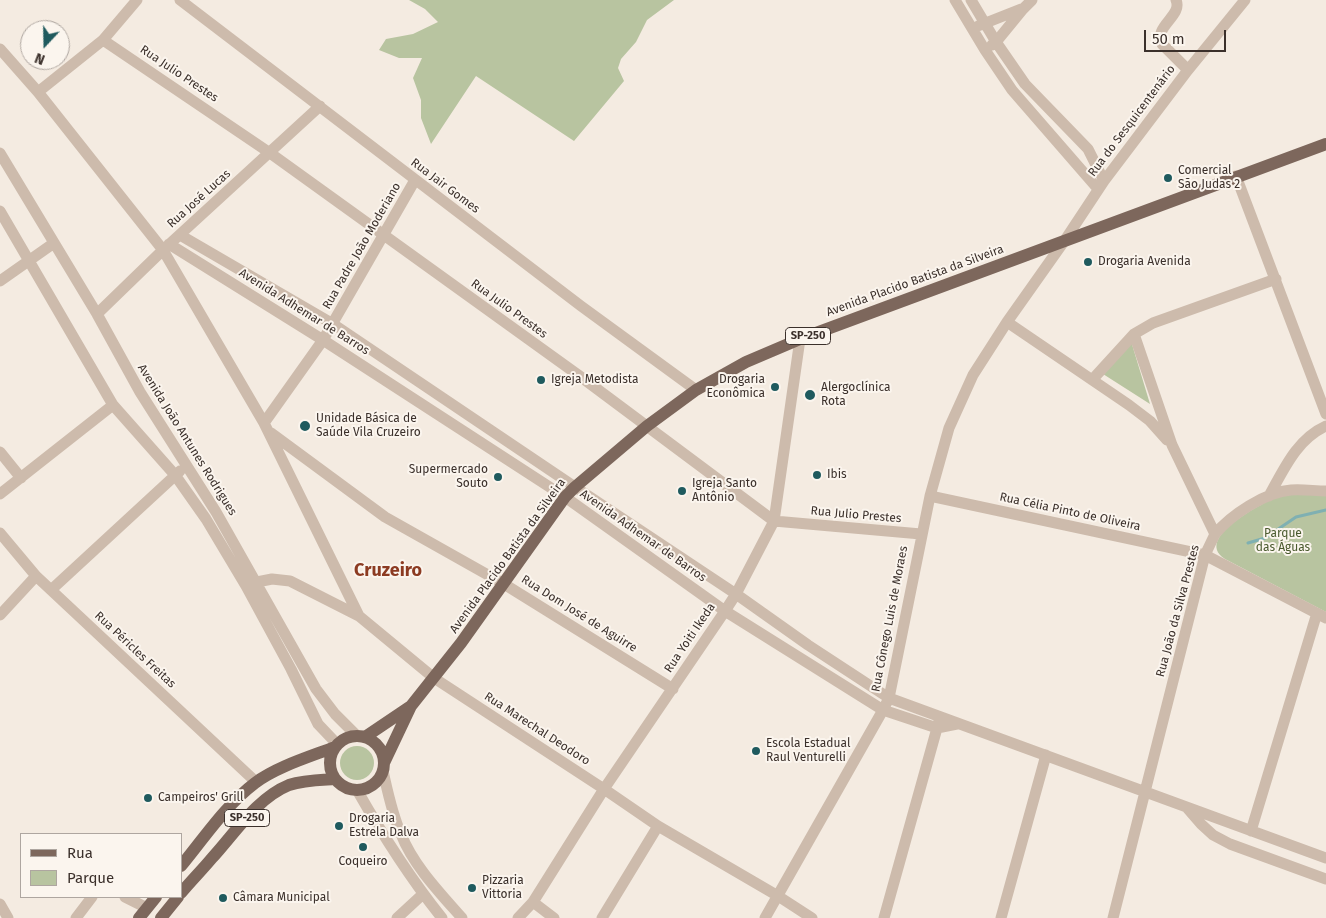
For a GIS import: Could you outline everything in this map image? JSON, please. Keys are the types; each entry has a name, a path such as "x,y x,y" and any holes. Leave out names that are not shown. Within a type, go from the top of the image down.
{"main road":[{"name":"Avenida Placido Batista da Silveira","path":"383,767 411,706 504,584 565,498 610,456 696,390 746,362 800,339 1326,144"},
{"name":"Avenida Placido Batista da Silveira","path":"361,736 411,706"},
{"name":"SP-250","path":"182,865 234,801 256,782 336,746 346,738 361,736"},
{"path":"361,736 373,741 379,747 383,754 383,767"},
{"path":"336,746 331,754 331,771 341,785 348,789 357,790"},
{"name":"SP-250","path":"357,790 373,785 383,767"},
{"name":"SP-250","path":"182,892 247,818 272,795 291,784 335,779"},
{"path":"143,913 155,898"},
{"path":"161,918 177,898"}],"street":[{"path":"38,92 103,40 137,0"},
{"name":"Rua Jair Gomes","path":"180,0 580,306 696,390"},
{"path":"955,0 1012,90 1101,185"},
{"path":"971,0 984,24 1025,84 1088,149 1101,185"},
{"path":"985,50 996,42 1032,0"},
{"path":"1176,0 1178,5 1176,10 1160,33 1159,39 1188,70"},
{"name":"Rua do Sesquicentenário","path":"1065,240 1101,185 1188,70 1245,0"},
{"path":"972,29 1023,9"},
{"name":"Rua Julio Prestes","path":"103,40 270,153 647,426 774,521 921,534"},
{"name":"Avenida Adhemar de Barros","path":"0,49 166,247 267,427 358,616"},
{"name":"Rua José Lucas","path":"96,314 320,106"},
{"name":"Avenida João Antunes Rodrigues","path":"0,153 140,392 187,466 251,584 318,724 336,746"},
{"path":"1236,176 1326,414"},
{"name":"Rua Padre João Moderiano","path":"267,427 333,324 415,180"},
{"name":"Avenida João Antunes Rodrigues","path":"0,211 113,404 175,475 251,584 316,689 335,714 361,736"},
{"name":"Avenida Adhemar de Barros","path":"180,235 333,324 736,594 808,645 889,698 939,723"},
{"name":"Rua Cônego Luis de Moraes","path":"765,918 889,698 930,496 953,419 972,375 1065,240"},
{"path":"0,281 54,243"},
{"name":"Avenida Adhemar de Barros","path":"166,247 323,340 565,498 725,611 883,710 939,723 957,724 1146,791 1326,858"},
{"path":"1092,380 1134,334 1153,323 1276,279"},
{"name":"Rua João da Silva Prestes","path":"1007,322 1150,421 1172,445"},
{"name":"Rua João da Silva Prestes","path":"1113,918 1205,555 1215,534 1172,445 1134,334"},
{"name":"Rua Yoiti Ikeda","path":"518,918 532,902 604,789 736,594 774,521 800,339"},
{"path":"434,412 443,398"},
{"path":"0,494 113,404"},
{"path":"1270,496 1288,462 1301,443 1315,431 1326,426"},
{"name":"Rua Dom José de Aguirre","path":"267,427 385,517 504,584 673,689"},
{"path":"0,452 21,478"},
{"path":"51,590 187,466"},
{"path":"1215,534 1231,518 1255,501 1290,490 1326,491"},
{"name":"Rua Célia Pinto de Oliveira","path":"930,496 1205,555 1322,615"},
{"name":"Rua Péricles Freitas","path":"0,533 36,576 256,782"},
{"path":"0,615 36,576"},
{"name":"Rua Marechal Deodoro","path":"251,584 272,579 290,582 358,616 434,678 658,826 812,918"},
{"path":"1251,831 1322,615"},
{"path":"799,658 808,645"},
{"path":"884,918 939,723"},
{"path":"1001,918 1046,755"},
{"path":"383,767 390,803 401,836 431,883 462,918"},
{"path":"357,790 404,866 442,918"},
{"name":"Avenida Adhemar de Barros","path":"1187,807 1207,830 1230,844 1326,879"},
{"path":"602,918 658,826"},
{"path":"404,866 415,859"},
{"path":"397,918 423,894"},
{"path":"76,918 91,898"},
{"path":"127,898 143,913"},
{"path":"532,902 554,918"},
{"path":"0,904 8,918"}],"green space":[{"path":"409,0 674,0 647,20 636,42 621,59 618,68 624,81 574,141 476,76 431,144 421,118 421,100 413,78 422,58 399,58 379,50 386,39 413,34 438,22 425,9"},
{"path":"1131,341 1150,404 1103,374"},
{"name":"Parque das Águas","path":"1290,490 1326,491 1326,612 1225,559 1217,550 1218,540 1226,529 1238,519"},
{"path":"357,746 364,747 369,751 373,756 373,770 369,775 364,779 357,780 350,779 345,775 341,770 340,763 341,756 345,751 350,747"}],"waterway":[{"path":"1248,543 1265,538 1296,517 1326,510"}],"place":[{"name":"Comercial São Judas 2","path":"1168,178"},
{"name":"Drogaria Avenida","path":"1088,262"},
{"name":"Igreja Metodista","path":"541,380"},
{"name":"Drogaria Econômica","path":"775,387"},
{"name":"Alergoclínica Rota","path":"810,395"},
{"name":"Unidade Básica de Saúde Vila Cruzeiro","path":"305,426"},
{"name":"Ibis","path":"817,475"},
{"name":"Supermercado Souto","path":"498,477"},
{"name":"Igreja Santo Antônio","path":"682,491"},
{"name":"Escola Estadual Raul Venturelli","path":"756,751"},
{"name":"Campeiros' Grill","path":"148,798"},
{"name":"Drogaria Estrela Dalva","path":"339,826"},
{"name":"Coqueiro","path":"363,847"},
{"name":"Pizzaria Vittoria","path":"472,888"},
{"name":"Câmara Municipal","path":"223,898"}],"district":[{"name":"Cruzeiro","path":"388,571"}]}
